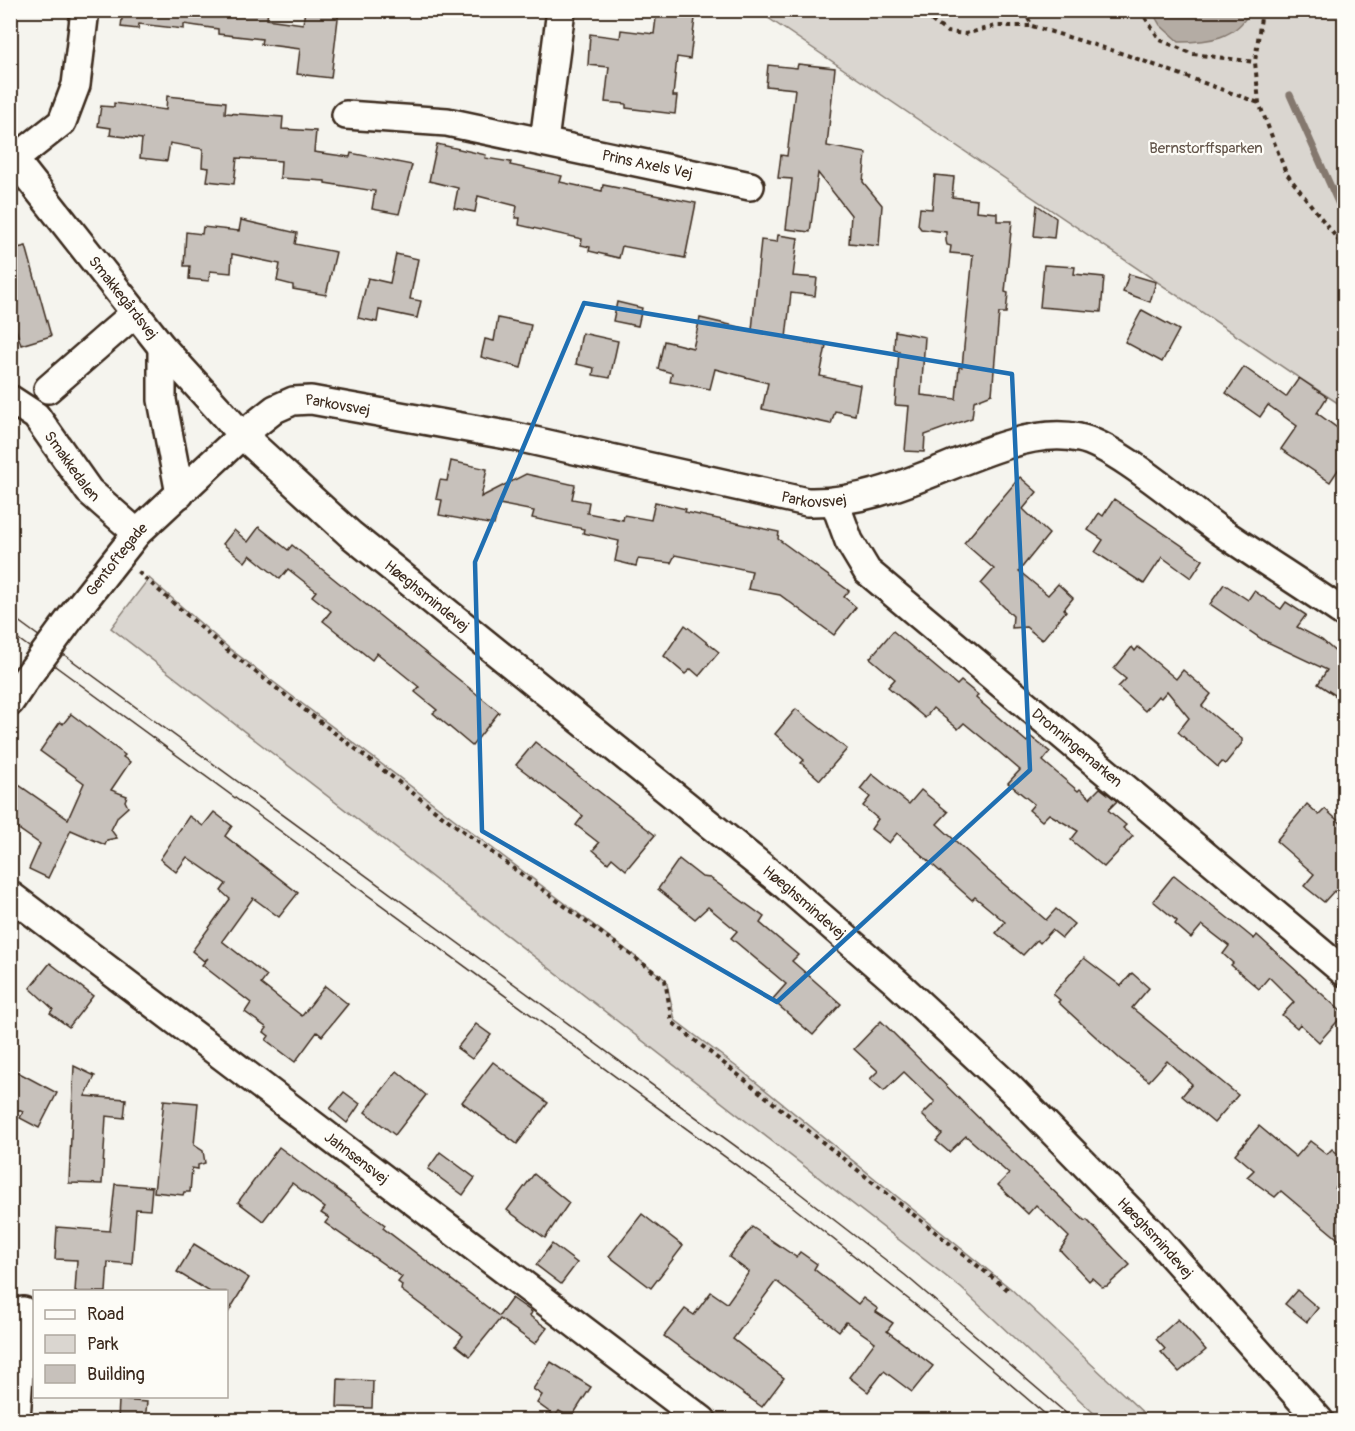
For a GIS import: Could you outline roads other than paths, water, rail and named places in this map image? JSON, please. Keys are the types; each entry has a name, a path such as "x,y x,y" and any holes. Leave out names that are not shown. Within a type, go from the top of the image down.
{"street":[{"path":"13,157 62,122 76,85 85,10"},
{"path":"544,141 561,10"},
{"name":"Prins Axels Vej","path":"346,115 447,122 750,186"},
{"name":"Smakkegårdsvej","path":"13,157 162,347 242,435"},
{"path":"48,389 135,313"},
{"path":"162,347 162,400 180,494"},
{"name":"Smakkedalen","path":"10,399 36,416 89,491 137,533"},
{"name":"Parkovsvej","path":"242,435 275,409 293,401 311,400 512,436 807,502 835,503 877,494 1007,444 1049,437 1078,438 1097,444 1118,457 1219,530 1344,613"},
{"name":"Gentoftegade","path":"16,693 78,608 137,533 242,435"},
{"name":"Høeghsmindevej","path":"242,435 350,534 786,886 896,982 1010,1088 1151,1232 1319,1420"},
{"name":"Dronningemarken","path":"835,503 849,542 867,572 1344,972"},
{"name":"Jahnsensvej","path":"10,895 702,1420"},
{"path":"16,1420 23,1311"}],"waterway":[{"path":"1290,95 1344,216"}],"tram line":[{"path":"10,615 797,1191 905,1275 1074,1420"},
{"path":"10,633 788,1203 952,1334 1052,1420"}],"park label":[{"name":"Bernstorffsparken","path":"1206,148"}]}
